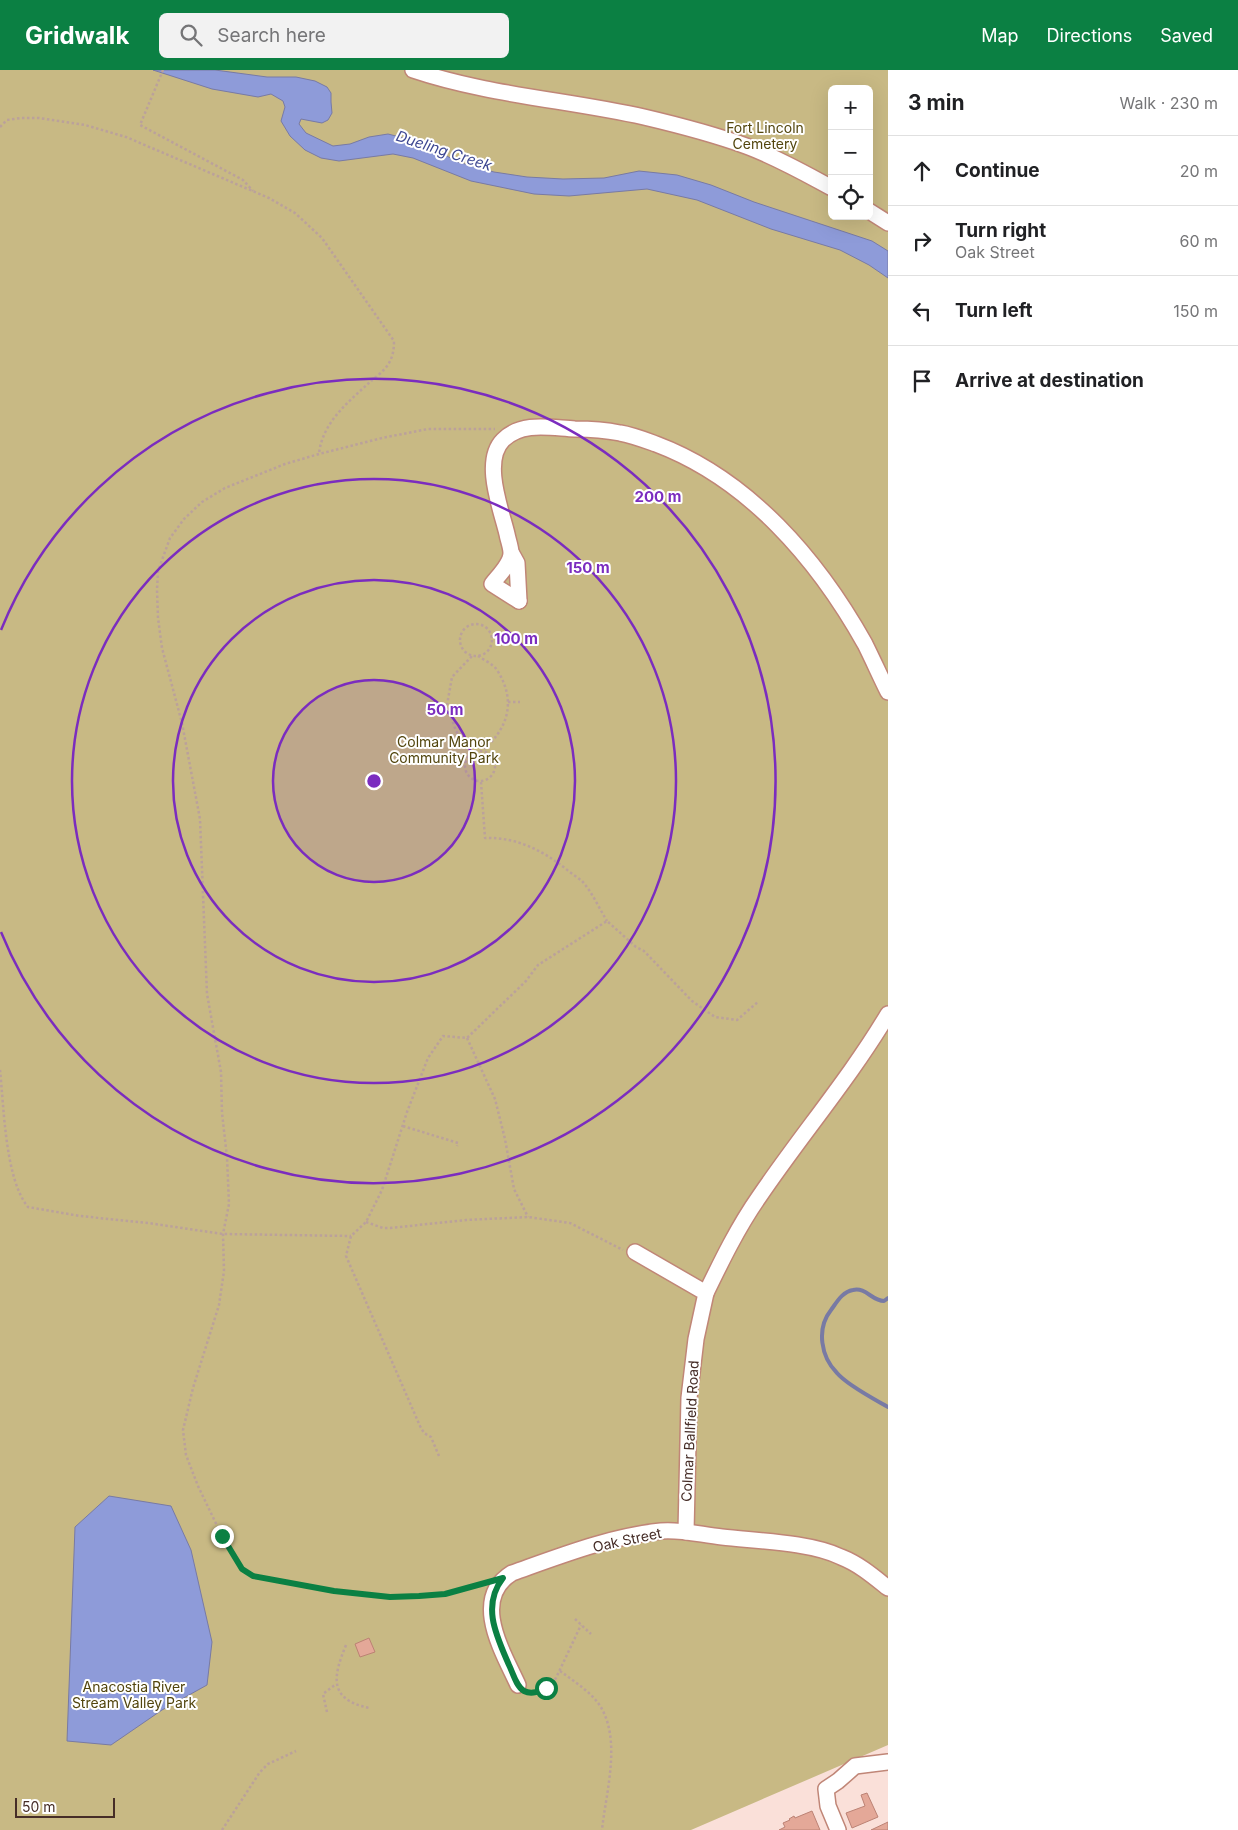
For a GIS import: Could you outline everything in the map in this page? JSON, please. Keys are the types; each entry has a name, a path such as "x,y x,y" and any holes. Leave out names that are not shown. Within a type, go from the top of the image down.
{"street":[{"path":"413,70 467,84 643,117 701,132 755,150 792,166 828,186"},
{"path":"873,214 888,223"},
{"path":"512,554 493,479 494,460 502,441 517,430 535,427 587,429 621,433 641,439 690,458 739,491 768,515 793,542 819,575 864,644 888,692"},
{"name":"Colmar Ballfield Road","path":"686,1532 689,1398 696,1339 706,1293 738,1229 760,1195 848,1074 888,1014"},
{"path":"635,1252 706,1293"},
{"name":"Oak Street","path":"503,1578 520,1570 612,1541 663,1531 771,1542 831,1553 857,1565 888,1588"},
{"path":"503,1578 496,1587 493,1598 493,1624 496,1636 518,1685"},
{"path":"838,1830 828,1806 826,1789 855,1766 888,1762"}],"path":[{"path":"163,70 140,125 242,180 256,193"},
{"path":"0,127 7,120 21,118 56,119 126,137 256,193 295,213 322,238 394,340 394,352 389,365 336,416 325,431 320,442 319,454"},
{"path":"503,1578 445,1594 390,1597 334,1591 253,1576 242,1569 222,1536 198,1486 186,1455 183,1430 193,1388 219,1305 224,1271 223,1234 228,1204 227,1157 222,1113 222,1072 207,994 200,820 182,723 162,648 158,618 158,571 170,538 184,519 202,502 248,478 319,454 382,438 428,430 517,430"},
{"path":"478,656 488,651 492,636 486,627 471,624 463,631 460,641 464,650 478,656 496,669 506,690 508,702 505,724 495,740 482,751 473,753 466,761 465,771 471,779 481,782 490,778 495,770 495,764 491,756 482,751"},
{"path":"473,655 452,678 448,705 456,731 473,753"},
{"path":"508,702 520,702"},
{"path":"438,706 448,705"},
{"path":"481,782 485,838 516,841 534,848 582,881 607,920 636,947 644,951 692,1001 715,1017 737,1020 759,1001"},
{"path":"439,1456 431,1437 424,1433 420,1426 346,1256 351,1236 366,1222 382,1190 402,1126 428,1058 443,1036 466,1038 526,981 538,966 607,920"},
{"path":"466,1038 495,1099 505,1139 514,1189 528,1216"},
{"path":"0,1070 12,1170 21,1199 28,1207 80,1216 148,1222 223,1234 351,1236"},
{"path":"402,1126 458,1143 457,1146"},
{"path":"366,1222 383,1228 390,1228 528,1216 570,1222 626,1251 635,1252"},
{"path":"575,1619 591,1634"},
{"path":"518,1685 524,1691 532,1693 552,1684 560,1672 582,1625"},
{"path":"346,1645 337,1670 337,1690 348,1701 369,1708"},
{"path":"560,1672 594,1698 602,1710 608,1726 612,1757 602,1830"},
{"path":"327,1712 323,1694 336,1684"},
{"path":"222,1830 260,1772 268,1764 296,1751"}],"green space":[{"name":"Colmar Manor Community Park","path":"0,70 888,70 888,1745 691,1830 0,1830"}],"water":[{"path":"153,70 215,70 267,77 296,77 315,81 327,87 331,93 332,113 328,120 322,123 301,119 299,124 306,133 333,146 350,144 369,137 388,134 428,146 458,162 494,172 527,177 563,179 604,178 639,171 677,175 872,241 888,251 888,278 869,265 840,250 771,229 697,200 647,189 569,196 534,194 471,181 413,158 393,154 339,161 321,158 305,150 290,136 281,121 285,107 283,101 271,94 258,97 212,89"},
{"path":"109,1496 171,1506 191,1550 212,1642 207,1685 162,1710 111,1745 67,1741 75,1527"}],"building":[{"path":"369,1638 375,1652 360,1657 355,1644"},
{"path":"867,1793 878,1817 852,1828 846,1813 865,1806 861,1795"},
{"path":"812,1811 820,1830 779,1830 785,1827 783,1823 794,1816 795,1818"},
{"path":"888,1822 888,1830 871,1830"}],"waterway":[{"name":"Dueling Creek","path":"888,1298 884,1301 876,1299 862,1290 849,1291 843,1295 826,1318 822,1334 822,1343 827,1359 841,1378 888,1407"}],"route":[{"path":"222,1536 242,1569 253,1576 334,1591 390,1597 445,1594 503,1578 496,1587 493,1598 492,1612 496,1636 518,1685 524,1691 532,1693 546,1688"}],"park label":[{"name":"Fort Lincoln Cemetery","path":"765,136"},
{"name":"Anacostia River Stream Valley Park","path":"134,1695"}]}
